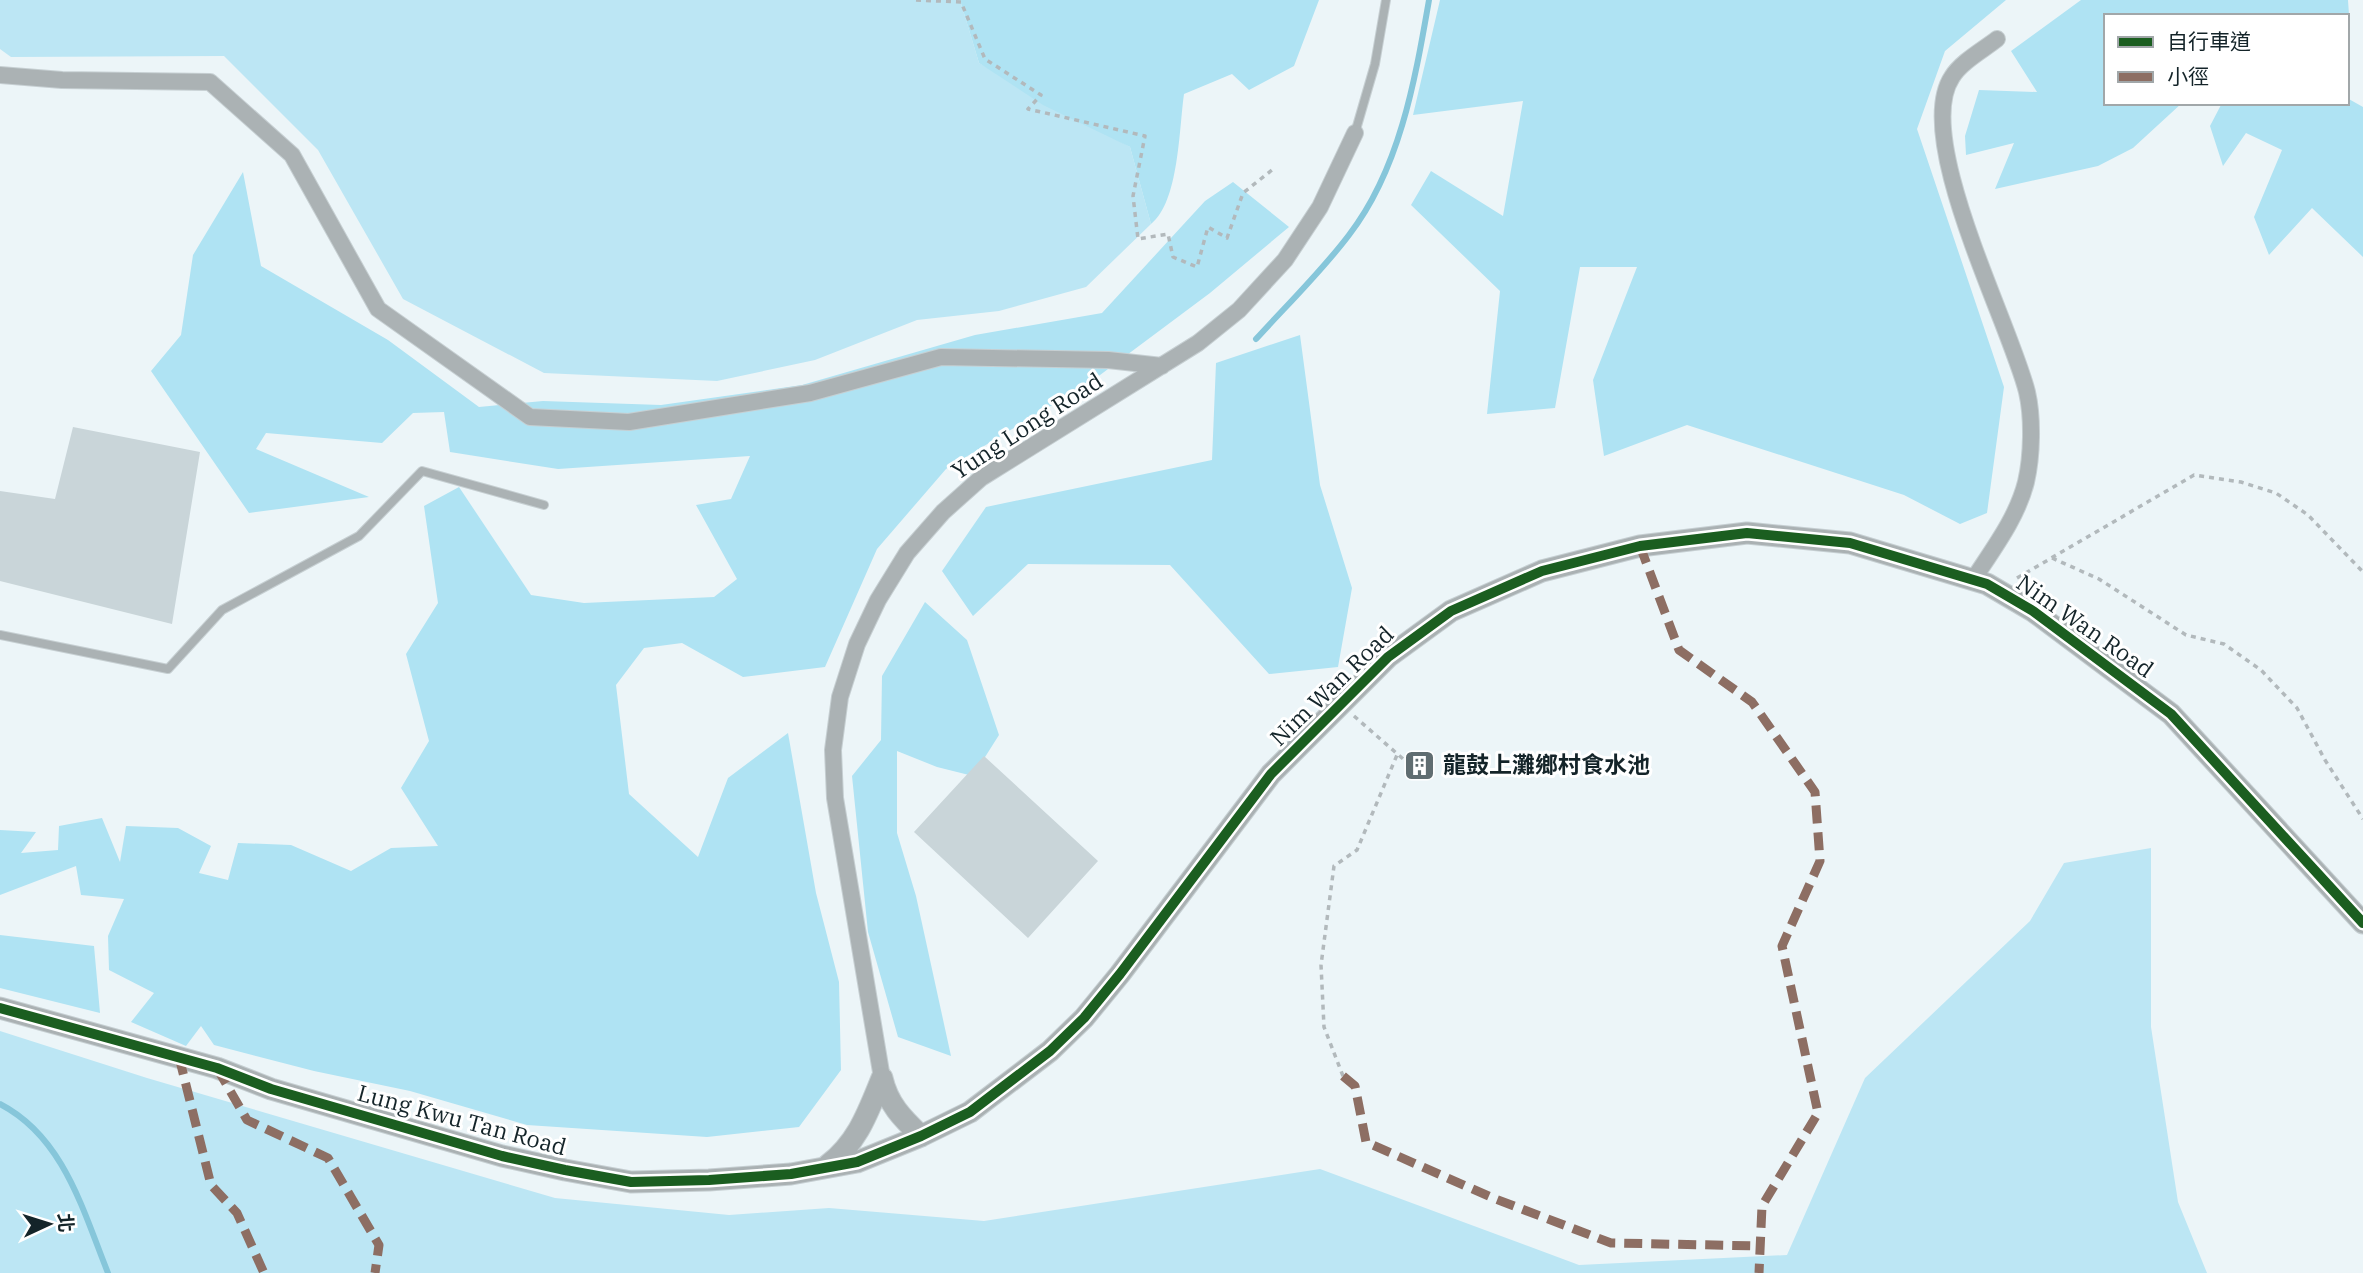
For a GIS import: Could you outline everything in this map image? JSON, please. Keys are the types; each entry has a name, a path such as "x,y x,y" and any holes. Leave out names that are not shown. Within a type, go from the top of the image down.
{"street":[{"path":"1973,580 2007,530 2026,482 2030,437 2027,393 1952,182 1944,142 1944,104 1952,77 1997,39"},
{"path":"0,75 210,82 292,155 377,309 530,417 629,422 810,393 941,357 1108,360 1162,366"},
{"name":"Yung Long Road","path":"882,1077 835,798 833,750 840,697 858,644 878,600 907,553 943,512 981,478 1198,343 1240,310 1285,260 1320,207 1355,133"},
{"name":"Nim Wan Road","path":"921,1136 970,1112 1012,1082 1084,1017 1271,774 1388,656 1451,611 1542,571 1640,546 1747,533 1850,543 1973,580 1997,590 2033,611 2171,714 2363,923"},
{"name":"Lung Kwu Tan Road","path":"0,1008 217,1068 271,1089 476,1149 631,1182 709,1180 824,1169 857,1162 921,1136"},
{"path":"882,1077 886,1096 896,1113 921,1136"},
{"path":"824,1169 847,1150 859,1133 882,1077"}],"lane":[{"name":"Yung Long Road","path":"1355,133 1375,64 1386,0"},
{"path":"0,635 168,668 222,610 359,536 422,471 544,505"}],"path":[{"path":"916,0 961,2 985,58 1041,95 1028,109 1145,136 1133,196 1138,239 1168,234 1174,257 1197,267 1208,227 1227,238 1243,193 1272,170"},
{"path":"1997,590 2194,475 2241,482 2276,493 2308,514 2363,572"},
{"path":"2052,558 2099,579 2186,635 2224,644 2261,670 2297,708 2325,760 2363,819"},
{"path":"1345,708 1410,765"},
{"path":"1343,1076 1324,1027 1321,965 1334,866 1357,850 1397,755"}],"shaded area":[{"path":"0,0 960,0 979,63 1130,147 1151,224 1086,287 999,311 917,320 815,360 717,381 544,373 403,299 318,150 224,56 11,57 0,49"},
{"path":"960,0 1319,0 1294,66 1249,90 1232,74 1184,94 1172,182 1160,214 1151,224 1130,147 1043,105 979,63"},
{"path":"1440,0 2006,0 1945,51 1917,129 2004,387 1987,513 1960,524 1904,495 1687,425 1604,456 1593,380 1637,267 1580,267 1555,408 1487,414 1500,291 1411,205 1431,171 1503,216 1523,101 1413,115"},
{"path":"2081,0 2348,0 2349,14 2104,14 2104,105 2180,105 2133,148 2098,166 1995,189 2014,143 1966,155 1965,136 1979,90 2037,92 2011,51"},
{"path":"2349,99 2363,107 2363,257 2312,208 2269,255 2254,217 2282,150 2246,133 2223,166 2210,126 2221,105 2349,105"},
{"path":"243,172 261,266 388,340 479,407 543,401 661,405 802,385 975,335 1102,313 1205,201 1233,182 1289,227 1210,293 1092,381 946,469 877,549 825,667 743,677 682,643 644,648 616,685 629,794 698,857 728,778 788,733 816,893 839,982 841,1070 799,1127 707,1137 527,1125 410,1091 314,1071 214,1045 201,1026 186,1046 131,1022 154,993 109,970 108,936 124,899 81,895 76,866 0,895 0,830 36,832 21,853 58,850 59,826 102,818 120,862 126,826 178,828 211,846 199,873 228,880 238,843 291,845 351,871 391,848 438,846 401,788 429,741 406,654 438,603 424,506 459,487 531,595 584,603 714,597 737,579 696,505 731,499 750,456 558,469 450,452 444,412 413,413 382,443 266,433 256,449 369,497 249,513 151,371 181,335 193,255"},
{"path":"1300,335 1320,485 1352,588 1338,667 1269,674 1170,565 1028,564 973,616 942,571 986,507 1212,460 1216,363"},
{"path":"925,602 967,640 999,735 973,776 937,767 897,751 897,833 916,896 951,1056 898,1037 868,932 852,776 881,740 882,676"},
{"path":"2151,848 2151,1027 2178,1202 2207,1273 0,1273 0,1031 147,1078 555,1198 729,1215 829,1208 984,1221 1320,1169 1579,1265 1787,1255 1865,1078 2030,921 2064,863"},
{"path":"0,935 94,946 100,1013 0,988"}],"building":[{"path":"73,427 200,452 172,624 0,581 0,491 55,499"},
{"path":"984,756 1098,861 1028,938 914,832"}],"waterway":[{"path":"1256,339 1338,249 1367,209 1381,182 1403,123 1429,0"},
{"path":"0,1104 22,1118 56,1156 80,1201 108,1273"}],"marked path":[{"path":"1640,546 1679,650 1752,702 1815,792 1820,861 1782,946 1818,1113 1762,1206 1759,1273"},
{"path":"179,1057 211,1185 237,1213 264,1273"},
{"path":"217,1068 247,1120 328,1158 379,1245 375,1273"},
{"path":"1343,1076 1355,1086 1366,1142 1493,1198 1611,1243 1762,1246"}],"cycle path":[{"path":"0,1008 217,1068 271,1089 502,1156 631,1182 791,1174 857,1162 921,1136 970,1112 1050,1051 1084,1018 1120,974 1271,774 1388,657 1451,611 1542,571 1640,546 1747,533 1850,543 1987,584 2033,611 2171,714 2363,923"}],"place":[{"name":"龍鼓上灘鄉村食水池","path":"1420,765"}]}
